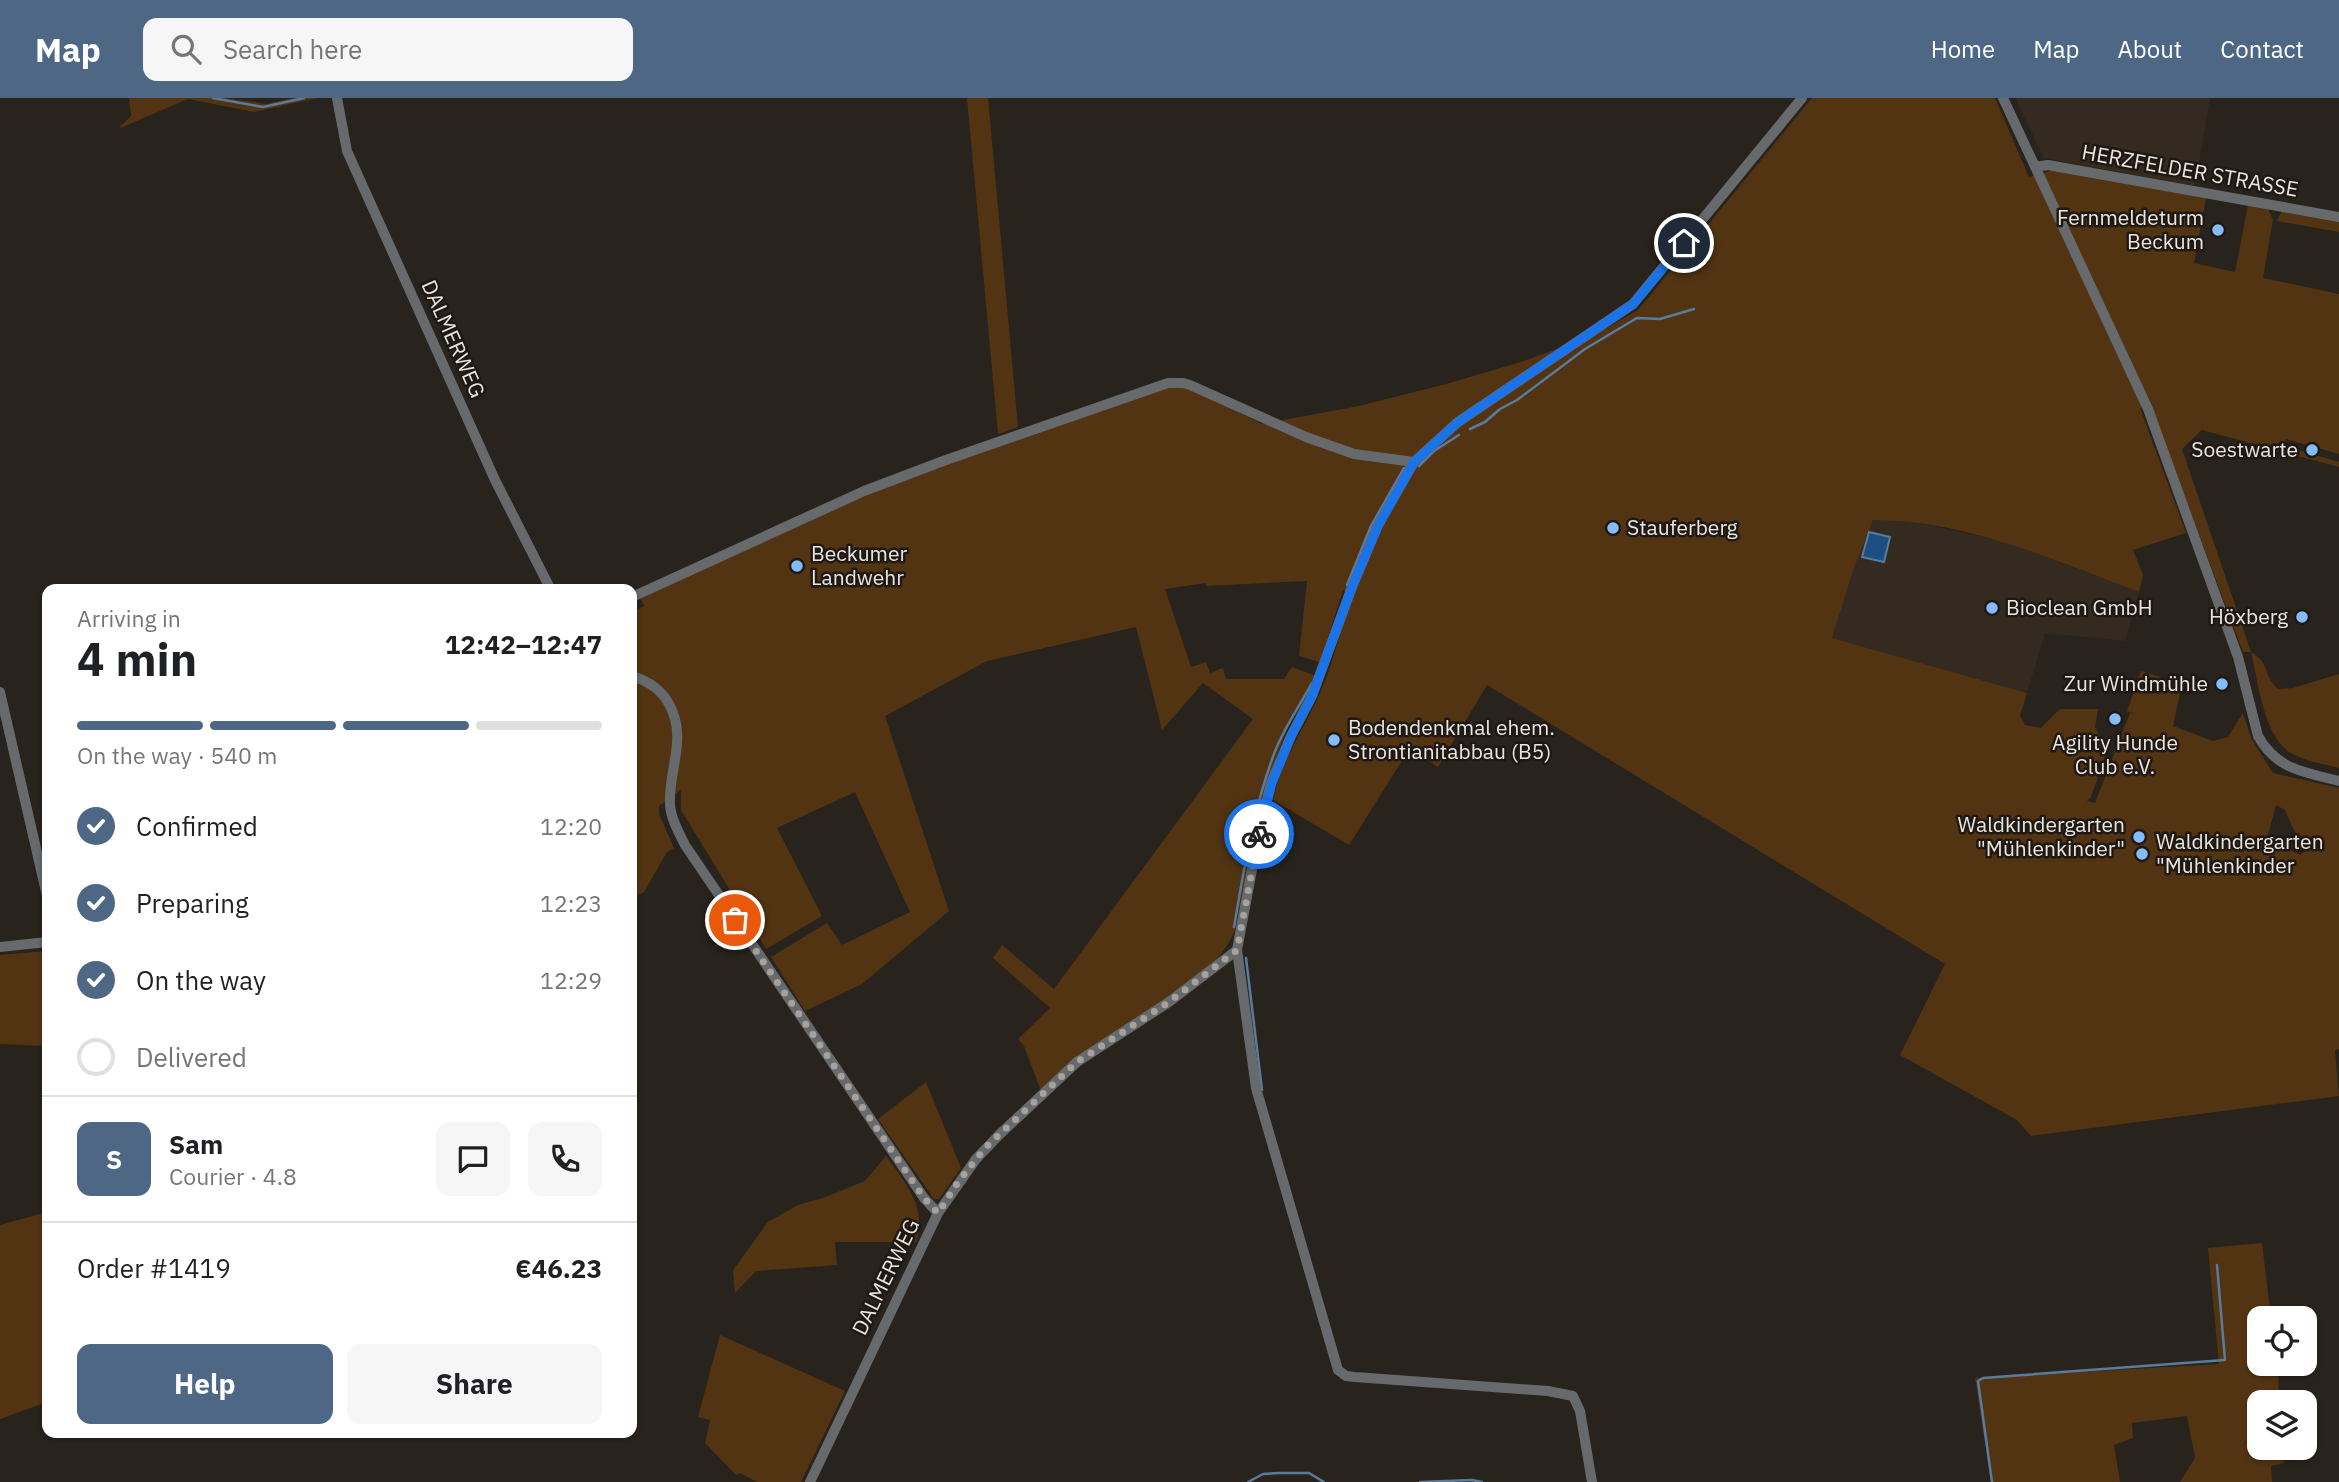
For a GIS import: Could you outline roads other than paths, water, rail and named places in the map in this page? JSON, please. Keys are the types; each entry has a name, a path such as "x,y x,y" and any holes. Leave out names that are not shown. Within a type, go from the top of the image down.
{"street":[{"name":"DALMERWEG","path":"337,98 347,151 495,480 548,584"},
{"path":"1592,1482 1580,1411 1573,1396 1548,1391 1355,1377 1346,1376 1338,1370 1256,1088 1237,950 1257,843 1272,783 1291,736 1312,696 1352,587 1378,526 1414,462 1458,422 1633,304 1802,98"},
{"path":"2003,98 2148,409 2238,657 2258,736 2278,761 2295,769 2339,780"},
{"name":"HERZFELDER STRASSE","path":"2035,167 2050,165 2339,218"},
{"path":"637,595 864,491 1168,383 1190,385 1306,437 1354,454 1414,462"},
{"name":"DALMERWEG","path":"637,678 652,684 665,697 677,725 679,739 670,809 685,845 924,1198 938,1213 810,1482"},
{"path":"0,692 42,874"},
{"path":"0,947 42,943"},
{"path":"938,1213 986,1147 1077,1062 1169,1002 1237,950"}],"water":[{"path":"1869,532 1890,537 1884,562 1862,557"}],"waterway":[{"path":"213,98 263,107 304,98"},
{"path":"1470,429 1517,400 1585,349 1637,318 1660,319 1694,309"},
{"path":"1419,466 1434,451 1459,435"},
{"path":"1347,585 1371,526 1404,468"},
{"path":"1234,927 1250,840 1267,775 1282,736 1312,683"},
{"path":"1246,958 1262,1090"},
{"path":"1992,1482 1978,1381 1983,1378 2225,1360 2217,1265"},
{"path":"1248,1482 1263,1474 1279,1473 1309,1473 1324,1482"},
{"path":"1420,1482 1482,1482"}],"place":[{"name":"Fernmeldeturm Beckum","path":"2218,230"},
{"name":"Soestwarte","path":"2312,450"},
{"name":"Stauferberg","path":"1613,528"},
{"name":"Beckumer Landwehr","path":"797,566"},
{"name":"Bioclean GmbH","path":"1992,608"},
{"name":"Höxberg","path":"2302,617"},
{"name":"Zur Windmühle","path":"2222,684"},
{"name":"Agility Hunde Club e.V.","path":"2115,719"},
{"name":"Bodendenkmal ehem. Strontianitabbau (B5)","path":"1334,740"},
{"name":"Waldkindergarten \"Mühlenkinder\"","path":"2139,837"},
{"name":"Waldkindergarten \"Mühlenkinder","path":"2142,854"}]}
